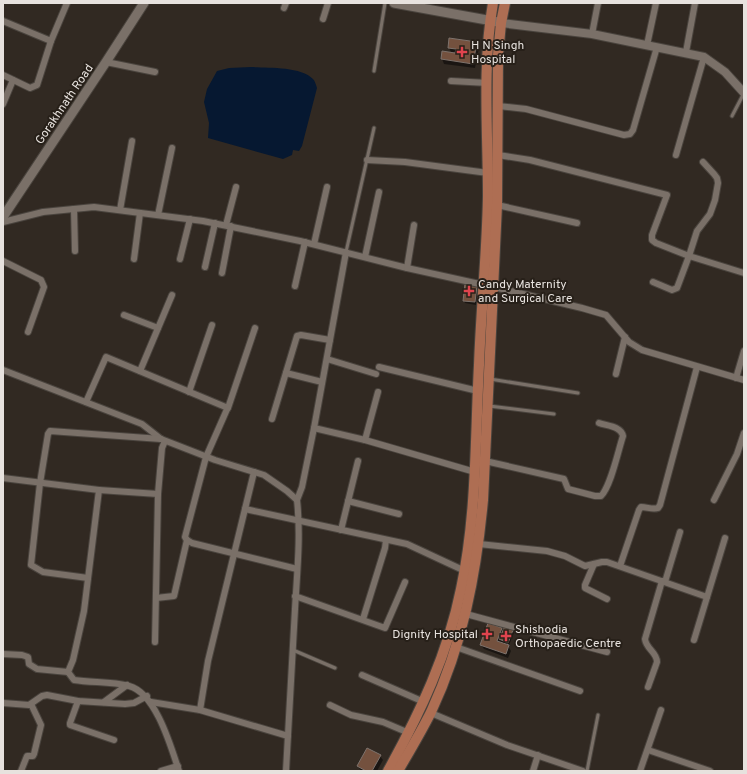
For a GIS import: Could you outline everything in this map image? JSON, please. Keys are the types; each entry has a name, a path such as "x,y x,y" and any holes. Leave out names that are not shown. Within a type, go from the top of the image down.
{"main road":[{"name":"Gorakhnath Road","path":"4,213 144,3"},
{"path":"394,3 501,23"},
{"path":"398,771 431,713 456,647 466,614 479,544 483,500 488,379 488,83 490,21 493,3"},
{"path":"388,771 409,733 437,671 450,632 465,571 470,537 475,472 478,391 497,205 498,55 501,23 505,3"}],"street":[{"path":"3,75 30,88 37,85 51,41 67,3"},
{"path":"323,19 328,3"},
{"path":"592,34 598,3"},
{"path":"647,45 656,3"},
{"path":"686,52 695,3"},
{"path":"3,21 51,41"},
{"path":"501,23 592,34 704,56 725,72 744,93"},
{"path":"498,106 526,109 624,135 630,134 633,130 657,47"},
{"path":"676,155 704,56"},
{"path":"106,62 155,72"},
{"path":"3,104 14,80"},
{"path":"451,81 488,83"},
{"path":"120,210 132,141"},
{"path":"158,215 172,148"},
{"path":"498,155 530,160 667,195 652,235 652,240 689,256 744,273"},
{"path":"367,160 405,162 488,173"},
{"path":"653,282 672,290 677,288 697,231 710,214 715,200 718,183 717,178 703,162"},
{"path":"222,274 236,187"},
{"path":"314,244 327,187"},
{"path":"365,257 379,192"},
{"path":"497,205 577,222"},
{"path":"3,222 43,212 94,207 215,223 305,242 407,268 489,286 606,315 629,342 642,350 744,380"},
{"path":"74,209 75,251"},
{"path":"134,259 140,213"},
{"path":"180,259 190,219"},
{"path":"205,267 215,223"},
{"path":"407,268 414,225"},
{"path":"295,286 305,242"},
{"path":"286,771 297,569 297,531 299,521 296,500 302,487 314,428 346,252"},
{"path":"3,261 41,280 43,283 44,286 28,332"},
{"path":"140,371 172,295"},
{"path":"124,315 158,328"},
{"path":"189,392 212,325"},
{"path":"156,598 174,596 187,540 185,537 206,456 228,407 255,328"},
{"path":"272,419 297,336 299,334 330,340"},
{"path":"616,374 625,337"},
{"path":"736,378 744,351"},
{"path":"86,402 106,357 226,408 228,407"},
{"path":"326,358 376,374"},
{"path":"379,367 478,391"},
{"path":"620,566 639,510 641,507 655,509 660,505 697,367"},
{"path":"3,370 142,424 163,440"},
{"path":"286,373 322,382"},
{"path":"365,440 378,392"},
{"path":"485,461 564,479 568,489 595,496 602,496 608,484 623,436 618,429 599,423"},
{"path":"314,428 365,440 475,472"},
{"path":"88,578 42,572 31,565 40,483 48,434 50,432 163,440 264,475 287,491 296,500"},
{"path":"714,500 737,454 744,433"},
{"path":"155,642 158,494 163,440"},
{"path":"342,530 358,461"},
{"path":"200,710 208,661 254,472"},
{"path":"3,478 99,490 158,494"},
{"path":"68,672 73,660 84,611 99,490"},
{"path":"348,501 399,514"},
{"path":"245,509 386,540 397,541 407,544 465,571"},
{"path":"648,687 657,659 656,655 647,647 645,639 680,532"},
{"path":"694,640 725,538"},
{"path":"187,540 192,543 297,569"},
{"path":"363,619 385,548 386,540"},
{"path":"479,544 547,551 565,556 585,566 602,562 620,566 707,596"},
{"path":"594,564 585,585 586,588 607,599"},
{"path":"295,596 363,619 384,628 386,627 405,582"},
{"path":"466,614 607,652"},
{"path":"456,647 580,691"},
{"path":"3,654 22,655 28,657 29,664 37,670 68,672 74,680 127,685 147,696 158,713 179,768 161,771"},
{"path":"362,675 424,702"},
{"path":"104,702 127,685"},
{"path":"3,703 27,706 44,695 78,701 129,704 147,696"},
{"path":"78,701 70,725 114,740"},
{"path":"151,702 200,710 288,736"},
{"path":"21,771 27,756 33,756 34,754 41,728 41,722 32,704"},
{"path":"330,705 351,715 383,722 409,733"},
{"path":"640,771 661,710"},
{"path":"431,713 506,745 583,771"},
{"path":"648,750 710,771"},
{"path":"533,771 538,755"}],"lane":[{"path":"374,71 385,3"},
{"path":"732,116 744,93"},
{"path":"346,252 374,128"},
{"path":"488,379 578,393"},
{"path":"487,406 554,414"},
{"path":"293,650 335,668"},
{"path":"588,771 598,715"}],"water":[{"path":"229,68 284,68 300,72 308,75 316,84 317,88 302,146 299,151 293,150 292,155 283,159 208,138 209,123 204,102 207,89 217,71"}],"building":[{"path":"449,38 477,42 473,64 441,59 442,51 455,53 456,49 448,48"},
{"path":"465,284 477,286 475,302 463,301"},
{"path":"488,623 502,628 497,641 509,645 506,654 480,645"},
{"path":"505,626 513,630 508,643 499,639"},
{"path":"367,748 381,755 372,771 366,771 357,766"}],"place":[{"name":"H N Singh Hospital","path":"462,52"},
{"name":"Candy Maternity and Surgical Care","path":"469,291"},
{"name":"Dignity Hospital","path":"487,634"},
{"name":"Shishodia Orthopaedic Centre","path":"506,636"}]}
